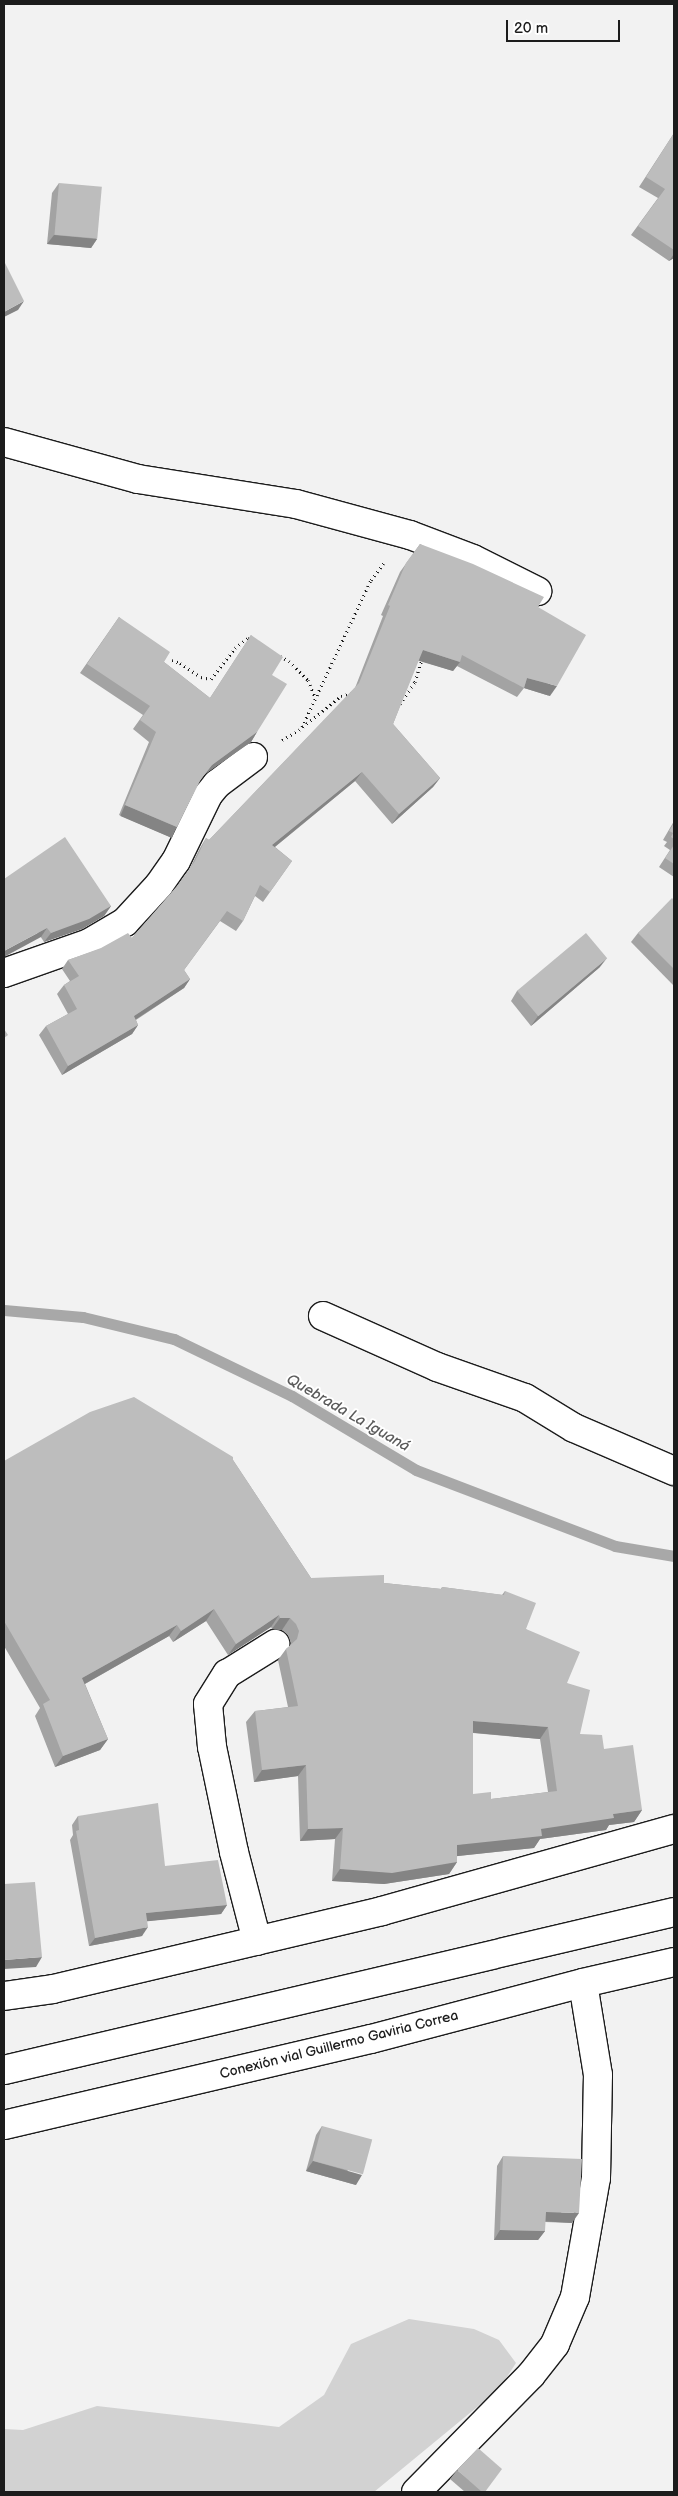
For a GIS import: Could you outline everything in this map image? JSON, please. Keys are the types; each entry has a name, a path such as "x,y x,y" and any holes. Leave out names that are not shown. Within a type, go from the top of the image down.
{"main road":[{"path":"4,442 138,479 296,504 410,535 472,560 537,591"},
{"path":"4,973 89,943 125,922 159,885 176,861 208,795 217,784 253,757"},
{"path":"323,1316 437,1367 525,1398 574,1428 674,1471"},
{"path":"257,1941 234,1852 212,1747 208,1704 227,1674 275,1644"},
{"path":"4,1996 53,1989 382,1911 674,1829"},
{"path":"4,2070 674,1912"},
{"name":"Conexión vial Guillermo Gaviria Correa","path":"4,2124 370,2039 583,1983 674,1962"},
{"path":"416,2492 531,2375 555,2344 575,2297 596,2178 598,2075 583,1983"}],"path":[{"path":"302,728 315,698 332,668 371,580 394,550 410,535"},
{"path":"172,660 201,677 211,679 248,638 257,642"},
{"path":"396,707 402,702 415,682 425,650"},
{"path":"273,652 289,661 308,680 315,698"},
{"path":"253,757 302,728 341,696 350,692 357,695"}],"shaded area":[{"path":"409,2319 474,2329 499,2340 516,2363 499,2389 374,2492 4,2492 4,2429 23,2430 97,2406 279,2427 324,2395 351,2344"}],"building":[{"path":"674,133 674,250 638,226 665,189 646,177"},
{"path":"59,183 102,187 97,239 54,235"},
{"path":"4,264 24,301 4,312"},
{"path":"420,544 473,564 544,597 538,607 586,635 557,686 527,678 524,688 462,655 460,662 423,650 393,724 440,778 399,814 362,772 272,845 292,861 270,892 260,885 243,921 227,911 184,970 190,979 134,1016 138,1025 68,1066 46,1026 77,1009 64,985 79,976 68,960 101,948 128,933 132,938 178,885 195,861 206,838 209,840 359,683 406,563"},
{"path":"119,617 170,652 164,662 210,698 251,635 283,657 272,675 287,684 257,732 212,765 201,779 177,827 125,805 156,732 140,720 150,706 87,664"},
{"path":"674,823 674,839 671,837 673,833 669,831"},
{"path":"65,837 111,906 89,919 51,933 47,928 4,951 4,879"},
{"path":"674,845 674,864 665,858"},
{"path":"672,898 674,900 674,969 638,933"},
{"path":"586,933 607,958 538,1016 517,991"},
{"path":"4,1029 8,1035 4,1038"},
{"path":"134,1397 233,1457 233,1460 311,1578 384,1575 384,1583 442,1589 442,1587 504,1595 505,1591 536,1603 526,1629 580,1652 567,1683 590,1690 580,1734 602,1735 604,1749 633,1745 642,1810 613,1814 614,1818 541,1829 542,1836 457,1845 457,1862 392,1873 340,1869 343,1828 308,1829 306,1765 262,1770 255,1711 298,1706 286,1649 297,1639 299,1631 296,1624 290,1618 280,1618 279,1615 236,1644 214,1609 181,1631 177,1625 82,1678 108,1739 63,1756 43,1704 50,1700 4,1621 4,1461 90,1412","holes":["473,1721 548,1727 557,1791 491,1799 491,1792 473,1794"]},
{"path":"158,1803 165,1866 218,1860 227,1905 146,1913 148,1927 95,1938 76,1831 79,1830 78,1816"},
{"path":"35,1882 42,1957 4,1960 4,1884"},
{"path":"322,2126 372,2139 363,2174 313,2161"},
{"path":"503,2156 582,2159 579,2213 546,2212 545,2231 500,2230"},
{"path":"478,2448 502,2469 485,2492 482,2492 457,2470"}],"waterway":[{"name":"Quebrada La Iguaná","path":"4,1310 83,1317 174,1339 292,1396 416,1470 615,1546 674,1556"}]}
